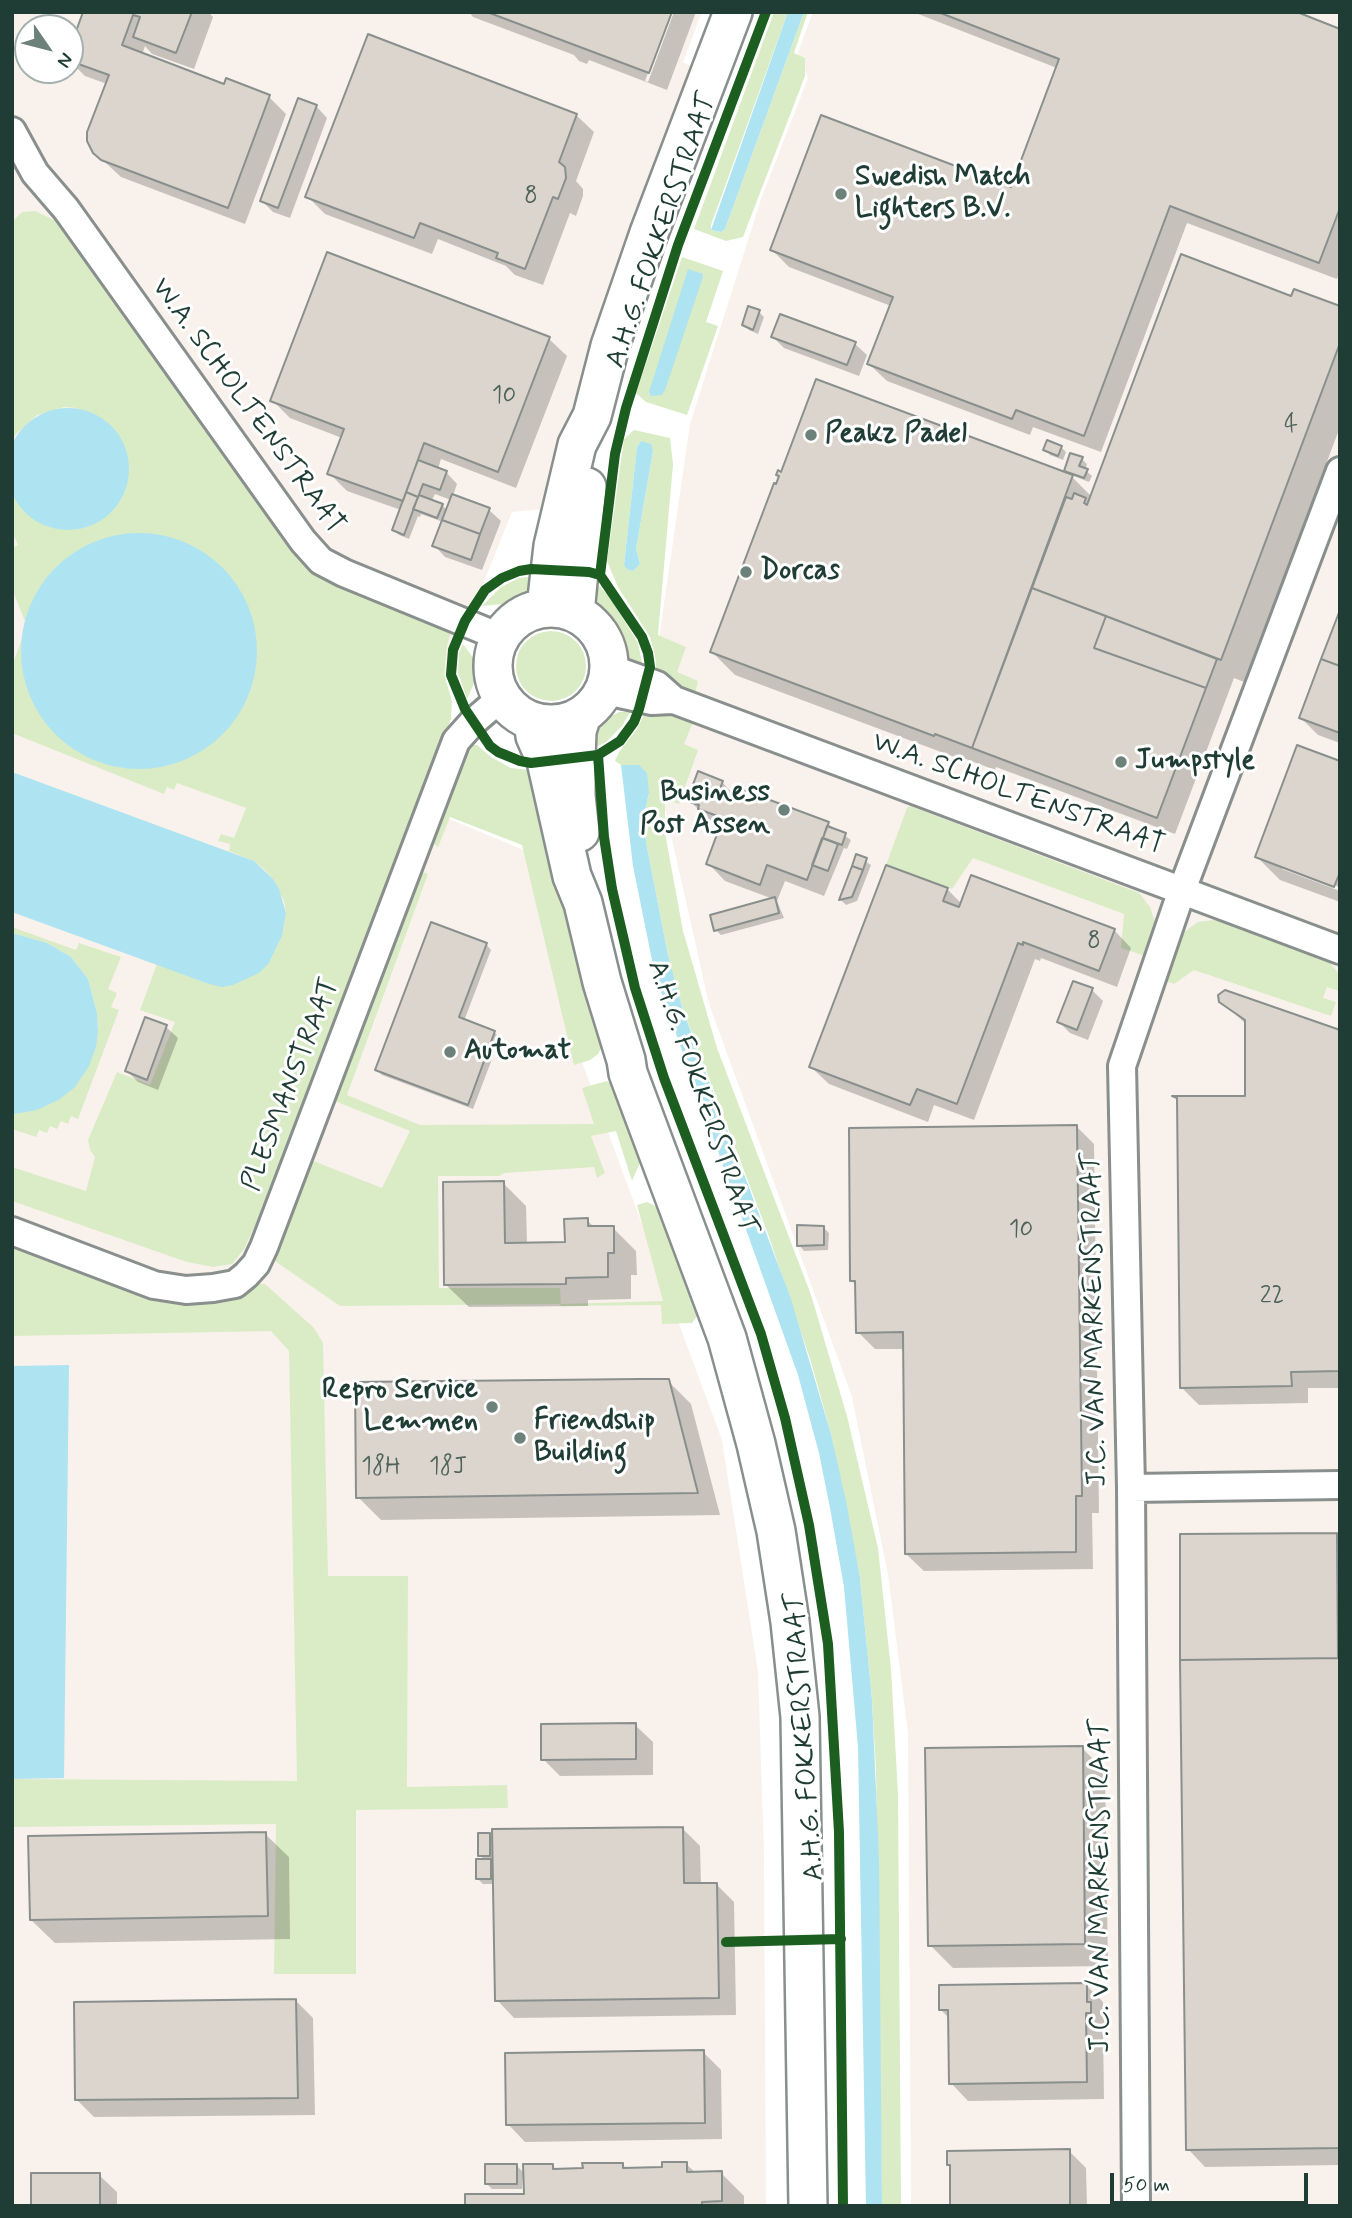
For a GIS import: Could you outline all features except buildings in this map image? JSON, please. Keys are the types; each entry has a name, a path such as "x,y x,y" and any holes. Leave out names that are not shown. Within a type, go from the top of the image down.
{"street":[{"name":"A.H.G. FOKKERSTRAAT","path":"561,610 553,546 576,445 592,416 610,346 649,233 733,12"},
{"name":"W.A. SCHOLTENSTRAAT","path":"12,131 35,173 65,209 303,541 321,561 500,637"},
{"name":"J.C. VAN MARKENSTRAAT","path":"1136,2206 1131,1488 1122,1066 1182,890 1340,471"},
{"path":"532,610 561,610 589,621 607,647 598,690 557,724 533,722 510,708 501,698 494,683 494,652 500,637 519,617 532,610"},
{"name":"A.H.G. FOKKERSTRAAT","path":"583,903 584,881 576,796 577,731 598,690"},
{"name":"W.A. SCHOLTENSTRAAT","path":"598,690 652,701 674,700 1340,950"},
{"name":"PLESMANSTRAAT","path":"12,1231 154,1285 186,1290 214,1288 235,1284 246,1275 256,1264 264,1247 456,741 501,698"},
{"name":"A.H.G. FOKKERSTRAAT","path":"533,722 535,736 546,761 572,876 583,903 628,1073 727,1338 776,1531 790,1622 800,1717 808,2206"},
{"path":"1131,1488 1340,1485"}],"shaded area":[{"path":"12,12 702,12 683,62 695,68 556,508 512,512 397,797 526,851 562,1008 722,1440 758,1672 764,1854 766,2206 12,2206"},
{"path":"813,12 1340,12 1340,2206 911,2206 908,1733 888,1575 852,1397 709,1004 664,804 659,638 690,424 761,199 808,78 798,52"}],"green space":[{"path":"774,12 788,12 711,230 721,232 725,229 804,12 808,12 794,53 805,58 805,76 743,237 726,241 694,229"},
{"path":"35,211 56,221 296,551 451,632 444,674 452,701 451,719 257,1221 244,1249 232,1264 213,1267 187,1262 12,1201 12,1167 86,1191 95,1157 88,1140 117,1072 150,1085 175,1022 140,1010 157,964 209,984 269,963 282,936 286,913 284,901 273,879 264,869 254,861 229,851 230,844 218,841 221,834 234,838 246,808 177,783 174,790 167,787 164,794 12,733 12,666 22,639 22,659 64,742 86,756 123,768 248,696 257,659 32,602 25,621 12,589 12,548 18,545 12,532 12,499 77,408 64,407 37,415 12,441 12,222 22,212"},
{"path":"682,257 723,271 706,322 718,326 687,415 646,402 636,393"},
{"path":"634,430 670,438 673,464 658,635 686,647 677,672 698,681 695,693 657,677 650,637 618,587 607,561 624,439","holes":["641,441 653,451 636,549 640,564 633,571 628,570 624,564 637,447"]},
{"path":"536,576 528,590 519,598 504,604 482,606 501,587 519,578"},
{"path":"593,580 609,596 638,643 643,668 628,656 609,619 600,608"},
{"path":"551,631 576,641 586,666 576,691 551,701 526,691 516,666 526,641"},
{"path":"463,644 474,659 476,668 476,679 467,699 458,673 459,652"},
{"path":"660,710 693,722 684,744 698,750 679,804 665,799 665,833 683,931 717,1048 811,1295 847,1416 878,1548 891,1669 898,1794 901,2206 882,2206 876,1771 860,1578 831,1434 811,1362 768,1234 682,1007 668,955 646,842 644,815 649,793 638,765 621,765 615,761 645,713"},
{"path":"619,712 630,712 622,726 606,742 588,751 593,731 599,723"},
{"path":"467,745 477,745 511,768 531,770 603,1045 598,1054 590,1060 574,1065 522,845 450,817 438,847 429,839"},
{"path":"910,806 1139,893 1150,907 1155,922 1145,956 1121,948 1124,914 973,858 952,889 886,865"},
{"path":"416,873 428,874 347,1095 420,1125 594,1124 582,1088 607,1081 619,1090 641,1160 632,1181 616,1131 591,1136 605,1173 597,1178 594,1167 504,1173 499,1176 438,1176 439,1288 560,1288 561,1304 663,1301 637,1205 647,1202 663,1210 699,1313 692,1323 662,1324 661,1305 340,1306 272,1259 311,1160 382,1188 410,1131 332,1100"},
{"path":"1214,920 1330,963 1340,975 1339,991 1327,987 1323,998 1336,1002 1331,1016 1194,970 1174,984 1163,980 1183,933 1198,922"},
{"path":"12,927 76,950 79,943 121,957 108,989 117,993 111,1007 119,1010 78,1119 71,1116 68,1124 61,1121 57,1129 50,1126 47,1133 39,1130 36,1137 12,1129 12,1114 98,1030 97,1013 88,979 71,957 47,943 12,933"},
{"path":"12,1247 151,1299 192,1303 216,1300 255,1283 265,1284 314,1328 323,1343 328,1576 408,1576 407,1787 507,1785 508,1808 356,1810 356,1974 274,1974 276,1824 12,1827 12,1779 297,1781 289,1351 271,1331 12,1336"}],"water":[{"path":"788,12 804,12 725,229 721,232 711,230"},
{"path":"688,269 703,274 702,280 665,390 662,395 651,396 649,392"},
{"path":"68,408 91,412 111,426 125,446 129,469 125,492 111,512 91,526 68,530 45,526 25,512 11,492 7,469 11,446 25,426 45,412"},
{"path":"641,441 651,444 653,451 636,549 640,564 633,571 624,565 637,447"},
{"path":"139,533 184,542 214,560 230,576 252,617 257,651 248,696 230,726 214,742 173,764 139,769 94,760 64,742 48,726 26,685 21,651 30,606 48,576 64,560 105,538"},
{"path":"621,765 639,765 647,773 649,793 644,815 646,842 668,955 682,1007 791,1299 831,1434 847,1506 860,1578 872,1699 879,1859 882,2206 866,2206 858,1747 844,1587 830,1508 819,1453 798,1375 655,975 633,866"},
{"path":"12,772 254,861 273,879 286,913 282,936 269,963 259,973 222,987 12,912"},
{"path":"12,933 47,943 71,957 88,979 97,1013 98,1030 96,1047 89,1066 75,1087 60,1099 37,1110 14,1114 12,1114"},
{"path":"69,1365 64,1778 12,1779 12,1366"}],"cycle path":[{"path":"766,12 678,245 626,408 615,454 600,575 642,637 650,667 634,722 620,741 598,755 604,837 612,889 635,988 664,1078 761,1334 785,1418 809,1525 828,1644 839,1832 843,2206"},
{"path":"598,755 531,763 498,752 490,746 465,709 451,675 453,650 465,621 485,590 502,578 531,569 600,575"},
{"path":"726,1942 841,1939"}],"place":[{"name":"Swedish Match Lighters B.V.","path":"841,194"},
{"name":"Peakz Padel","path":"811,435"},
{"name":"Dorcas","path":"746,572"},
{"name":"Jumpstyle","path":"1121,762"},
{"name":"Business Post Assen","path":"784,810"},
{"name":"Automat","path":"450,1052"},
{"name":"Repro Service Lemmen","path":"492,1407"},
{"name":"Friendship Building","path":"520,1438"}]}
